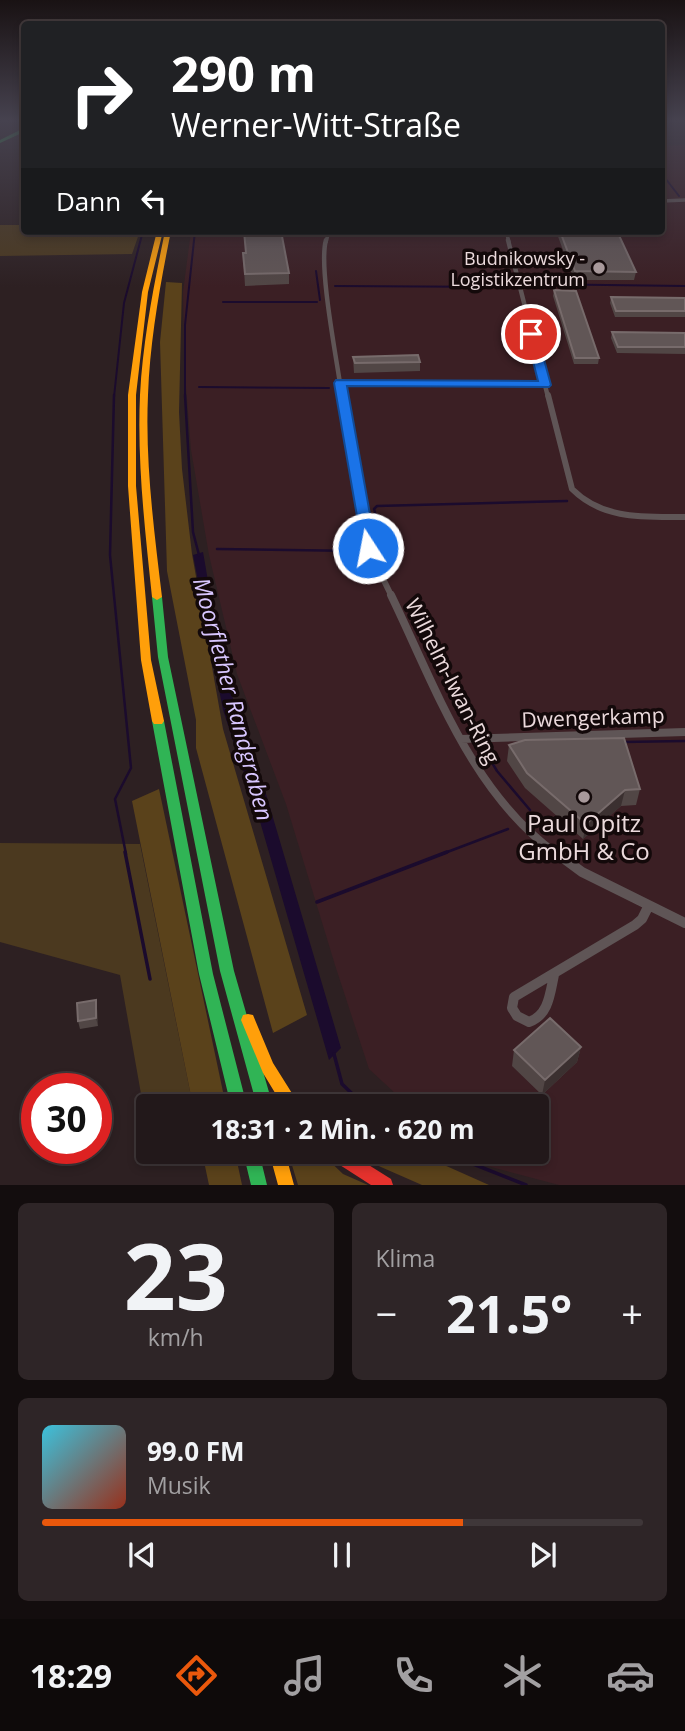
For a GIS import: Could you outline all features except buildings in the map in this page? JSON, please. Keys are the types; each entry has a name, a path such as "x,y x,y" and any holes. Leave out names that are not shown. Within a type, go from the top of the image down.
{"main road":[{"path":"159,235 145,292 132,395 132,486 145,647 206,974 236,1094"},
{"path":"167,235 156,292 144,394 145,484 163,657 228,971 262,1094"},
{"path":"228,971 268,1068 284,1094"},
{"path":"254,1164 259,1185"},
{"path":"280,1164 286,1185"},
{"path":"354,1164 386,1185"}],"street":[{"path":"665,201 685,201"},
{"name":"Wilhelm-Iwan-Ring","path":"328,235 324,247 325,261 340,383 368,548 461,739 487,784 532,835 582,872 685,923"},
{"path":"507,235 570,483 580,498 617,514 685,517"},
{"path":"340,383 545,385"},
{"name":"Dwengerkamp","path":"461,739 685,732"},
{"path":"554,975 547,1004 540,1017 529,1022 517,1016 512,1008 514,997 635,925 642,919 648,907"}],"shaded area":[{"path":"665,176 685,176 685,1185 559,1185 480,1164 549,1164 549,1094 396,1094 369,1069 286,804 237,674 209,555 191,450 184,361 183,292 190,235 665,235"},
{"path":"0,225 21,225 21,235 139,235 132,254 0,256"},
{"path":"166,282 182,283 179,412 182,469 192,554 223,729 307,1015 273,1033 196,748 196,720 167,571 160,342"},
{"path":"203,552 227,678 253,750 341,1048 329,1060 259,818 223,710 193,555"},
{"path":"159,789 223,1094 191,1094 132,801"},
{"path":"0,843 140,844 191,1094 141,1094 120,975 0,942"},
{"path":"205,1164 238,1164 242,1185 209,1185"},
{"path":"292,1164 333,1164 343,1174 368,1185 298,1185"},
{"path":"374,1164 442,1164 489,1185 422,1185"}],"waterway":[{"path":"665,178 679,196"},
{"path":"114,397 124,303 142,235"},
{"name":"Moorflether Randgraben","path":"185,395 185,325 195,235"},
{"path":"316,271 320,300"},
{"path":"527,284 685,286"},
{"path":"335,286 510,287"},
{"path":"223,302 317,302"},
{"path":"199,387 329,388"},
{"path":"114,395 110,555 131,768 115,799 126,854"},
{"name":"Moorflether Randgraben","path":"185,395 193,532 199,555"},
{"path":"387,552 374,509 377,506 567,501"},
{"path":"217,549 359,551"},
{"path":"622,742 685,741"},
{"path":"488,756 497,771 530,810"},
{"path":"442,854 508,829"},
{"path":"125,852 150,979"},
{"path":"317,902 447,852"},
{"name":"Moorflether Randgraben","path":"334,1054 342,1084 352,1094"},
{"name":"Moorflether Randgraben","path":"473,1164 526,1185"}],"traffic: fast":[{"path":"157,597 163,657 227,971 262,1094"},
{"path":"158,721 206,974 236,1094"},
{"path":"254,1164 259,1185"}],"traffic: slow":[{"path":"158,721 146,660 132,486 132,395 145,292 159,235"},
{"path":"157,597 143,420 147,354 167,235"},
{"path":"248,1020 268,1068 284,1094"},
{"path":"280,1164 286,1185"}],"traffic: jam":[{"path":"353,1164 385,1185"}],"place":[{"name":"Budnikowsky - Logistikzentrum","path":"599,268"},
{"name":"Paul Opitz GmbH & Co","path":"584,797"}],"route":[{"path":"368,548 340,383 545,385 531,334"}]}
